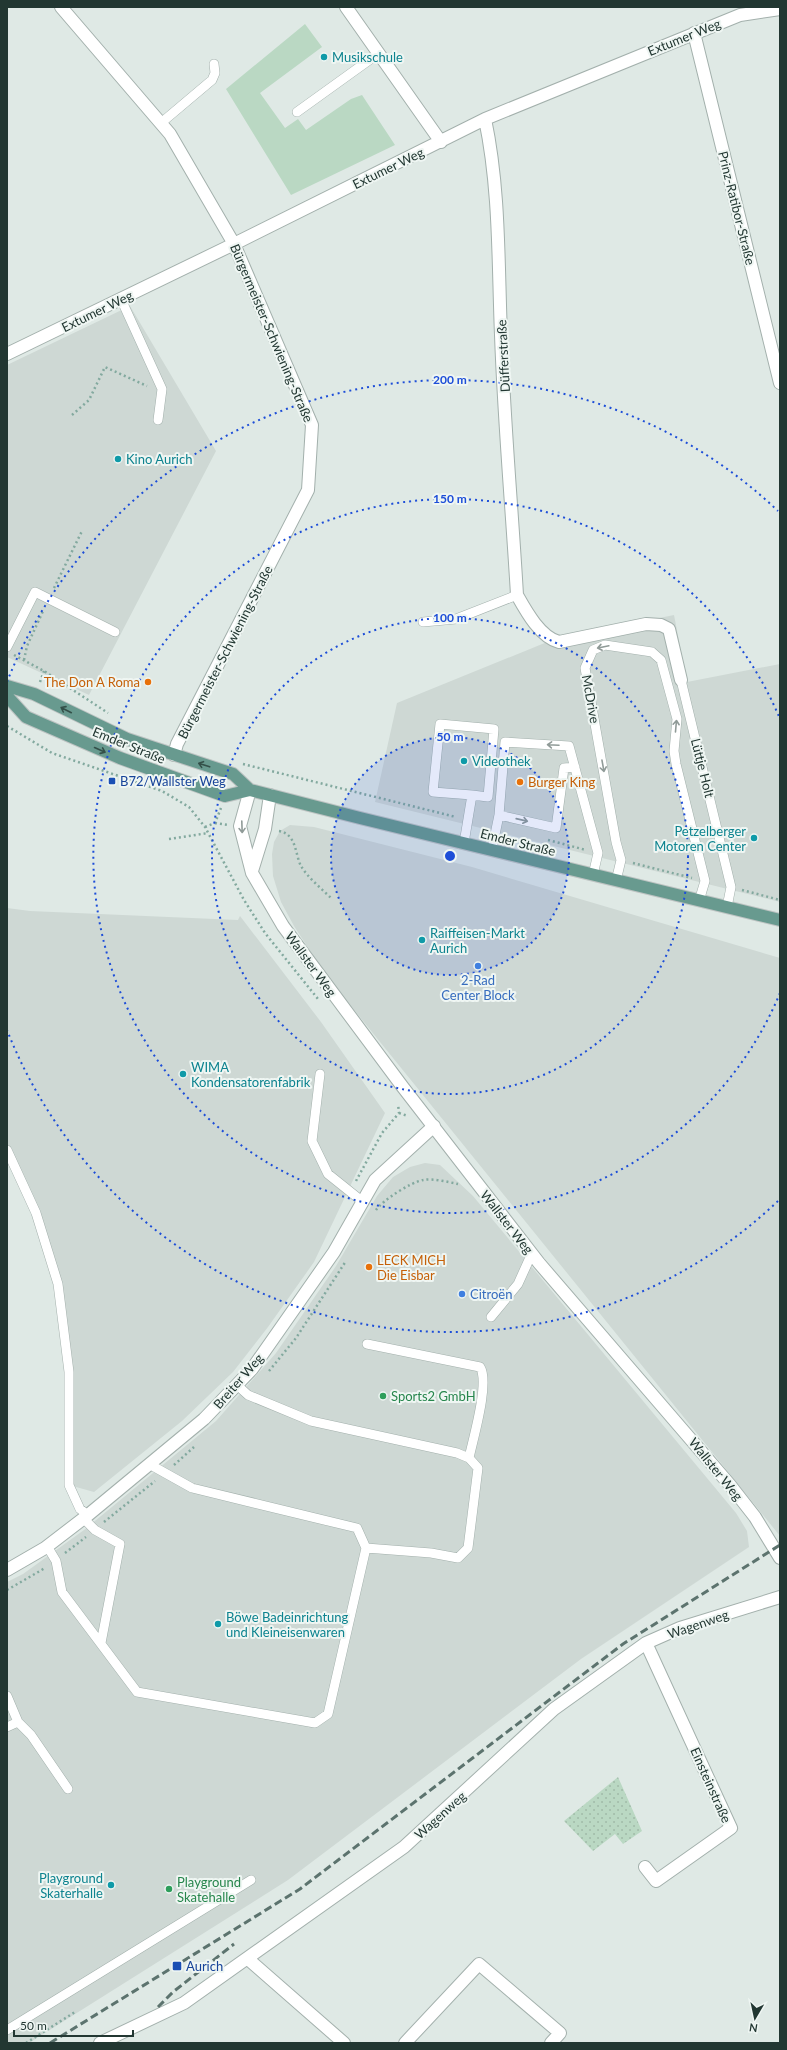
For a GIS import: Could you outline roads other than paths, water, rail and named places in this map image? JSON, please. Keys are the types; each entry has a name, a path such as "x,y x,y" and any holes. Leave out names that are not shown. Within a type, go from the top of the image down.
{"main road":[{"name":"Emder Straße","path":"7,686 34,694 127,739 233,774 250,790"},
{"name":"Emder Straße","path":"7,696 26,717 120,758 225,796 250,790 780,920"}],"street":[{"name":"Bürgermeister-Schwiening-Straße","path":"61,7 170,134 234,244 312,425 308,490 177,744 174,755"},
{"path":"346,7 441,142"},
{"name":"Extumer Weg","path":"7,354 234,244 485,119 740,15 780,9"},
{"name":"Prinz-Ratibor-Straße","path":"694,33 780,382"},
{"name":"Düfferstraße","path":"485,119 492,155 498,224 501,337 517,595"},
{"name":"Lüttje Holt","path":"517,595 529,615 546,635 559,642 646,624 661,625 669,629 681,680"},
{"name":"Wallster Weg","path":"250,790 240,826 252,872 283,926 306,959 532,1253 730,1485 754,1517 780,1558"},
{"path":"252,872 265,829 270,795"},
{"name":"Breiter Weg","path":"7,1570 47,1546 86,1517 204,1419 252,1369 334,1252 375,1180 434,1126"},
{"name":"Wagenweg","path":"100,2043 184,2003 404,1847 554,1709 646,1643 680,1628 780,1597"},
{"name":"Einsteinstraße","path":"645,1867 656,1881 731,1828 646,1643"},
{"path":"248,1959 344,2043"},
{"path":"405,2043 479,1964 560,2033 551,2043"}],"lane":[{"path":"297,112 379,53"},
{"path":"161,123 212,80 215,73 214,64"},
{"path":"121,299 157,375 162,390 158,420"},
{"path":"10,651 35,592 114,632"},
{"path":"423,622 456,619 517,595"},
{"name":"McDrive","path":"616,881 621,860 585,668 593,650 605,645 652,652 662,660 677,719 674,751 676,764 705,881 699,901"},
{"name":"Lüttje Holt","path":"681,680 731,887 727,907"},
{"path":"440,724 494,729 488,797 472,795 433,792 440,724"},
{"path":"492,849 499,815 506,742 570,746 574,767 598,853 593,874"},
{"path":"499,815 556,828 564,768 574,767"},
{"path":"464,843 472,795"},
{"path":"320,1074 312,1141 328,1174 363,1202"},
{"path":"7,1150 36,1213 58,1284 69,1372 69,1485 80,1509 95,1530 120,1544 101,1643"},
{"path":"491,1317 518,1284 532,1253"},
{"path":"366,1344 480,1367 483,1372 483,1387 469,1458"},
{"path":"236,1385 248,1395 311,1421 457,1453 469,1458 478,1468 468,1548 458,1558 366,1548"},
{"path":"47,1546 56,1560 62,1592 137,1692 315,1723 328,1714 366,1548 357,1528 192,1488 149,1464"},
{"path":"7,1696 18,1722 31,1735 68,1789"},
{"path":"7,1727 18,1722"},
{"path":"7,2030 251,1880"}],"railway":[{"path":"50,2043 300,1889 623,1644 780,1545"},
{"path":"158,2007 173,1992 234,1944"}],"place":[{"name":"Musikschule","path":"324,57"},
{"name":"Kino Aurich","path":"118,459"},
{"name":"The Don A Roma","path":"148,682"},
{"name":"Videothek","path":"464,761"},
{"name":"B72/Wallster Weg","path":"112,781"},
{"name":"Burger King","path":"520,782"},
{"name":"Petzelberger Motoren Center","path":"754,838"},
{"name":"Raiffeisen-Markt Aurich","path":"422,940"},
{"name":"2-Rad Center Block","path":"478,966"},
{"name":"WIMA Kondensatorenfabrik","path":"183,1074"},
{"name":"LECK MICH Die Eisbar","path":"369,1267"},
{"name":"Citroën","path":"462,1294"},
{"name":"Sports2 GmbH","path":"383,1396"},
{"name":"Böwe Badeinrichtung und Kleineisenwaren","path":"218,1624"},
{"name":"Playground Skaterhalle","path":"111,1885"},
{"name":"Playground Skatehalle","path":"169,1889"},
{"name":"Aurich","path":"177,1966"}]}
